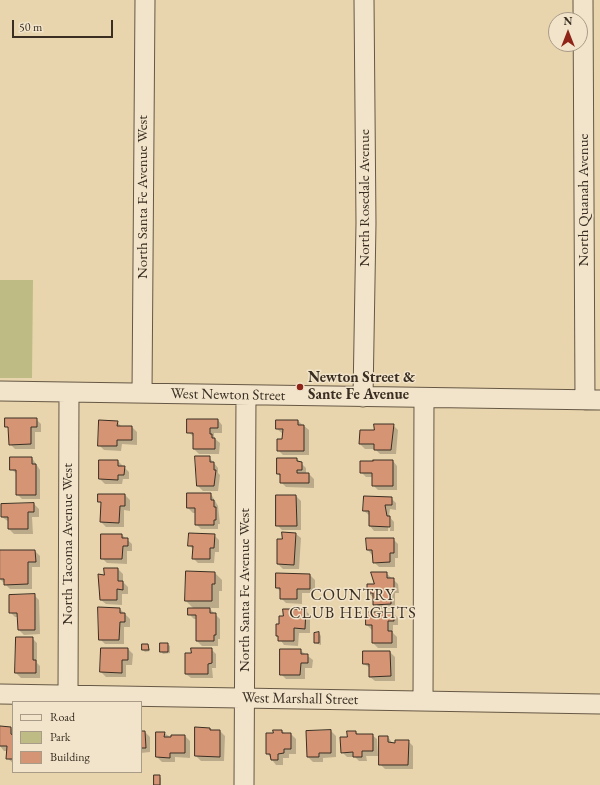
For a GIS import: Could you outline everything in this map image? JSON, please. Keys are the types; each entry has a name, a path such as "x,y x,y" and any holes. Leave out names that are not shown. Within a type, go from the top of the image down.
{"street":[{"name":"North Santa Fe Avenue West","path":"142,393 145,0"},
{"name":"North Rosedale Avenue","path":"363,397 366,222 364,0"},
{"name":"North Quanah Avenue","path":"583,0 593,400"},
{"name":"West Newton Street","path":"0,392 593,400"},
{"name":"North Tacoma Avenue West","path":"68,695 69,393"},
{"name":"North Santa Fe Avenue West","path":"244,785 246,395"},
{"path":"423,701 424,398"},
{"name":"West Marshall Street","path":"0,694 600,704"}],"green space":[{"path":"0,280 33,280 32,378 0,378"}],"building":[{"path":"5,418 37,418 37,427 31,427 31,444 9,445 8,427 5,427"},
{"path":"187,419 218,419 218,428 210,428 212,438 215,438 215,449 193,449 193,433 187,433"},
{"path":"99,420 118,421 117,426 132,426 132,440 117,440 117,446 98,446"},
{"path":"276,420 298,420 298,425 304,425 304,451 277,451 277,439 282,439 283,429 276,429"},
{"path":"374,424 394,424 391,450 374,450 374,444 359,444 360,430 374,430"},
{"path":"195,456 210,456 210,462 214,462 214,470 216,470 214,486 197,486"},
{"path":"10,457 32,457 32,464 36,464 36,495 16,495 16,470 10,470"},
{"path":"277,458 297,458 297,461 302,462 302,470 297,470 297,473 309,473 309,483 280,483 280,474 277,474"},
{"path":"99,460 118,460 118,466 125,466 124,475 118,475 118,480 99,479"},
{"path":"393,460 393,486 372,486 372,473 360,473 360,461"},
{"path":"187,493 211,493 211,500 214,500 214,507 216,507 216,520 214,520 214,525 195,525 195,508 187,508"},
{"path":"98,494 125,494 125,506 120,506 119,523 100,522 101,502 98,502"},
{"path":"276,495 296,495 297,526 276,526"},
{"path":"364,496 392,497 392,505 385,505 387,516 390,516 390,527 369,526 369,511 363,511"},
{"path":"34,503 34,512 28,512 28,529 8,529 8,517 1,517 1,504"},
{"path":"282,532 296,533 294,565 277,564 277,539 282,539"},
{"path":"189,533 215,534 214,548 210,548 210,559 192,559 193,546 188,546"},
{"path":"101,534 122,534 122,538 128,538 128,546 123,546 122,559 101,559"},
{"path":"366,538 394,538 394,553 390,553 390,562 373,563 372,550 367,550"},
{"path":"0,550 35,550 36,562 28,562 28,584 4,585 4,579 0,579"},
{"path":"104,568 118,568 118,581 123,581 123,590 117,589 117,600 100,600 98,574 104,575"},
{"path":"186,571 215,572 215,584 212,584 212,601 185,601"},
{"path":"371,572 387,572 387,578 394,578 394,589 391,589 391,604 373,605 373,593 367,593 367,584 374,584"},
{"path":"276,573 310,574 310,589 297,589 297,599 280,599 280,588 276,588"},
{"path":"35,594 35,630 18,630 17,613 9,613 9,595"},
{"path":"98,607 120,608 120,613 125,613 125,622 120,622 119,640 99,640"},
{"path":"188,608 210,608 210,613 216,613 216,635 214,635 214,641 196,641 196,615 188,615"},
{"path":"283,609 306,609 305,629 294,628 294,641 278,641 278,636 276,636 276,624 279,624 279,616 283,616"},
{"path":"366,612 394,612 394,621 388,621 388,631 392,631 392,643 372,643 372,625 366,625"},
{"path":"319,632 319,643 314,643 314,633"},
{"path":"16,637 33,637 33,660 36,660 36,673 15,673"},
{"path":"160,643 168,643 168,652 160,652"},
{"path":"142,644 148,644 149,650 142,650"},
{"path":"101,648 128,648 128,660 122,660 122,673 100,672"},
{"path":"191,648 212,648 212,663 208,664 208,674 185,674 185,653 191,653"},
{"path":"280,649 301,649 301,654 308,654 308,663 301,663 300,675 280,675"},
{"path":"363,651 390,651 391,676 369,677 369,664 363,664"},
{"path":"0,726 11,727 12,759 6,759 7,746 0,746"},
{"path":"195,727 220,730 220,757 195,756"},
{"path":"273,730 282,730 282,733 291,733 291,749 284,749 284,753 278,754 278,760 271,760 270,754 266,754 266,733 273,733"},
{"path":"331,730 331,753 319,753 319,757 307,757 306,731"},
{"path":"142,731 145,731 146,748 142,748"},
{"path":"347,731 356,731 356,734 373,734 373,751 362,751 362,757 353,757 353,752 341,753 340,737 347,737"},
{"path":"156,732 165,732 164,737 171,737 171,735 185,735 185,753 170,753 170,758 156,757"},
{"path":"379,736 388,736 388,742 395,743 395,740 409,740 408,765 379,765"},
{"path":"154,775 160,775 160,785 154,785"}],"place":[{"name":"Newton Street & Sante Fe Avenue","path":"300,387"}],"district":[{"name":"COUNTRY CLUB HEIGHTS","path":"353,605"}]}
